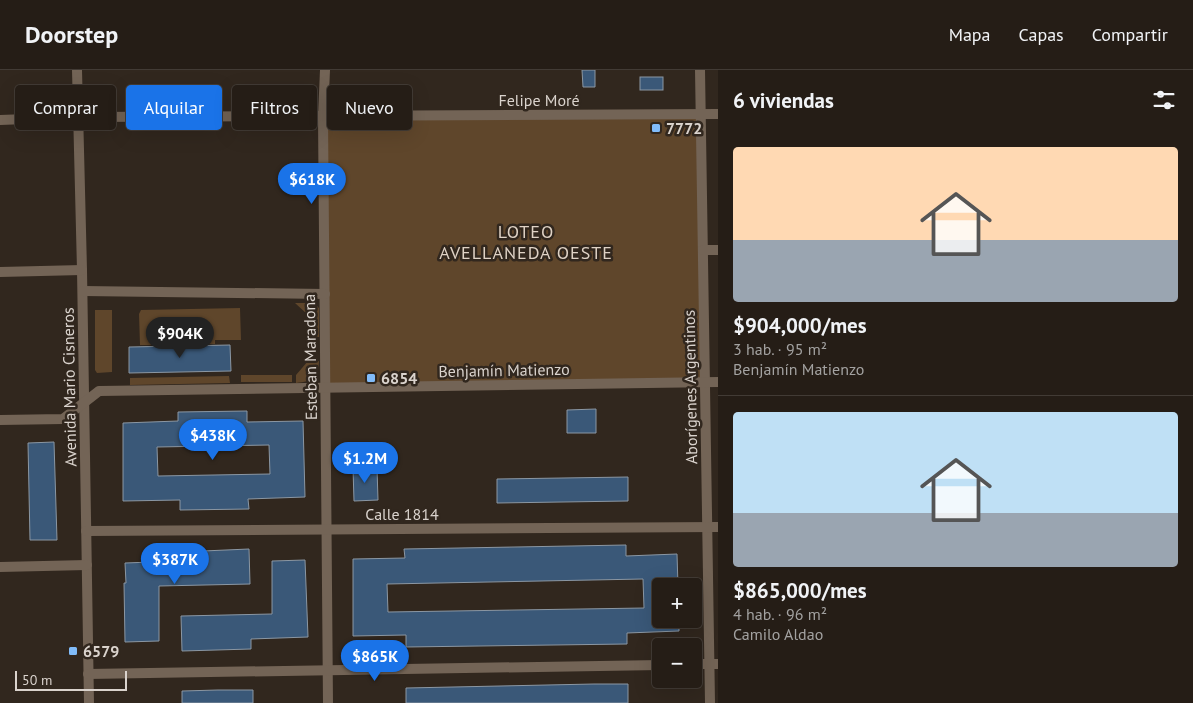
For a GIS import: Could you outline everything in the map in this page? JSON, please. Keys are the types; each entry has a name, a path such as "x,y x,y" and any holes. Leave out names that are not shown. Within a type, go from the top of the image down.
{"street":[{"name":"Avenida Mario Cisneros","path":"77,70 77,85"},
{"name":"Esteban Maradona","path":"325,70 323,117 328,703"},
{"name":"Aborígenes Argentinos","path":"700,70 707,527 714,664 710,703"},
{"name":"Felipe Moré","path":"116,117 718,114"},
{"name":"Felipe Moré","path":"0,120 15,119"},
{"name":"Avenida Mario Cisneros","path":"78,130 83,291 89,703"},
{"path":"703,250 718,250"},
{"path":"0,272 82,270"},
{"path":"83,291 324,294"},
{"name":"Benjamín Matienzo","path":"0,420 63,419 99,391 718,382"},
{"name":"Calle 1814","path":"86,531 718,527"},
{"path":"0,567 87,565"},
{"path":"88,674 652,664"}],"shaded area":[{"path":"701,114 705,382 326,387 323,117 327,117 327,130 412,130 412,116"},
{"path":"295,303 314,303 319,308 319,337 308,337 307,314"},
{"path":"240,308 241,340 215,340 215,344 194,344 193,337 155,338 154,345 140,345 139,314 141,310"},
{"path":"95,310 112,310 112,372 97,373 95,370"},
{"path":"308,361 319,361 316,375 310,380 296,383 296,375"},
{"path":"241,375 292,375 292,382 241,382"},
{"path":"229,376 230,383 130,385 130,378"}],"building":[{"path":"582,70 595,70 595,87 583,87"},
{"path":"640,77 663,77 663,90 640,90"},
{"path":"230,345 231,371 129,373 129,347"},
{"path":"596,409 596,433 567,433 567,410"},
{"path":"247,411 247,422 303,421 305,497 248,499 249,509 180,510 180,500 123,501 123,423 178,421 178,412","holes":["269,445 270,474 158,476 157,447"]},
{"path":"54,442 57,540 30,540 28,443"},
{"path":"353,468 377,468 378,500 354,501"},
{"path":"628,477 628,501 497,503 497,479"},
{"path":"626,545 626,556 677,554 678,578 652,578 652,628 679,628 679,631 627,633 627,644 406,647 406,635 353,636 353,559 405,558 404,549","holes":["643,579 644,608 388,612 387,584"]},
{"path":"249,549 250,584 159,586 159,641 125,642 125,563 180,561 180,552"},
{"path":"305,560 308,637 251,639 251,649 182,651 181,616 272,614 272,561"},
{"path":"628,684 628,703 406,703 406,688"},
{"path":"253,690 253,703 182,703 182,691"}],"place":[{"name":"7772","path":"656,128"},
{"name":"6854","path":"371,378"},
{"name":"6579","path":"73,651"}],"district":[{"name":"LOTEO AVELLANEDA OESTE","path":"526,241"}]}
